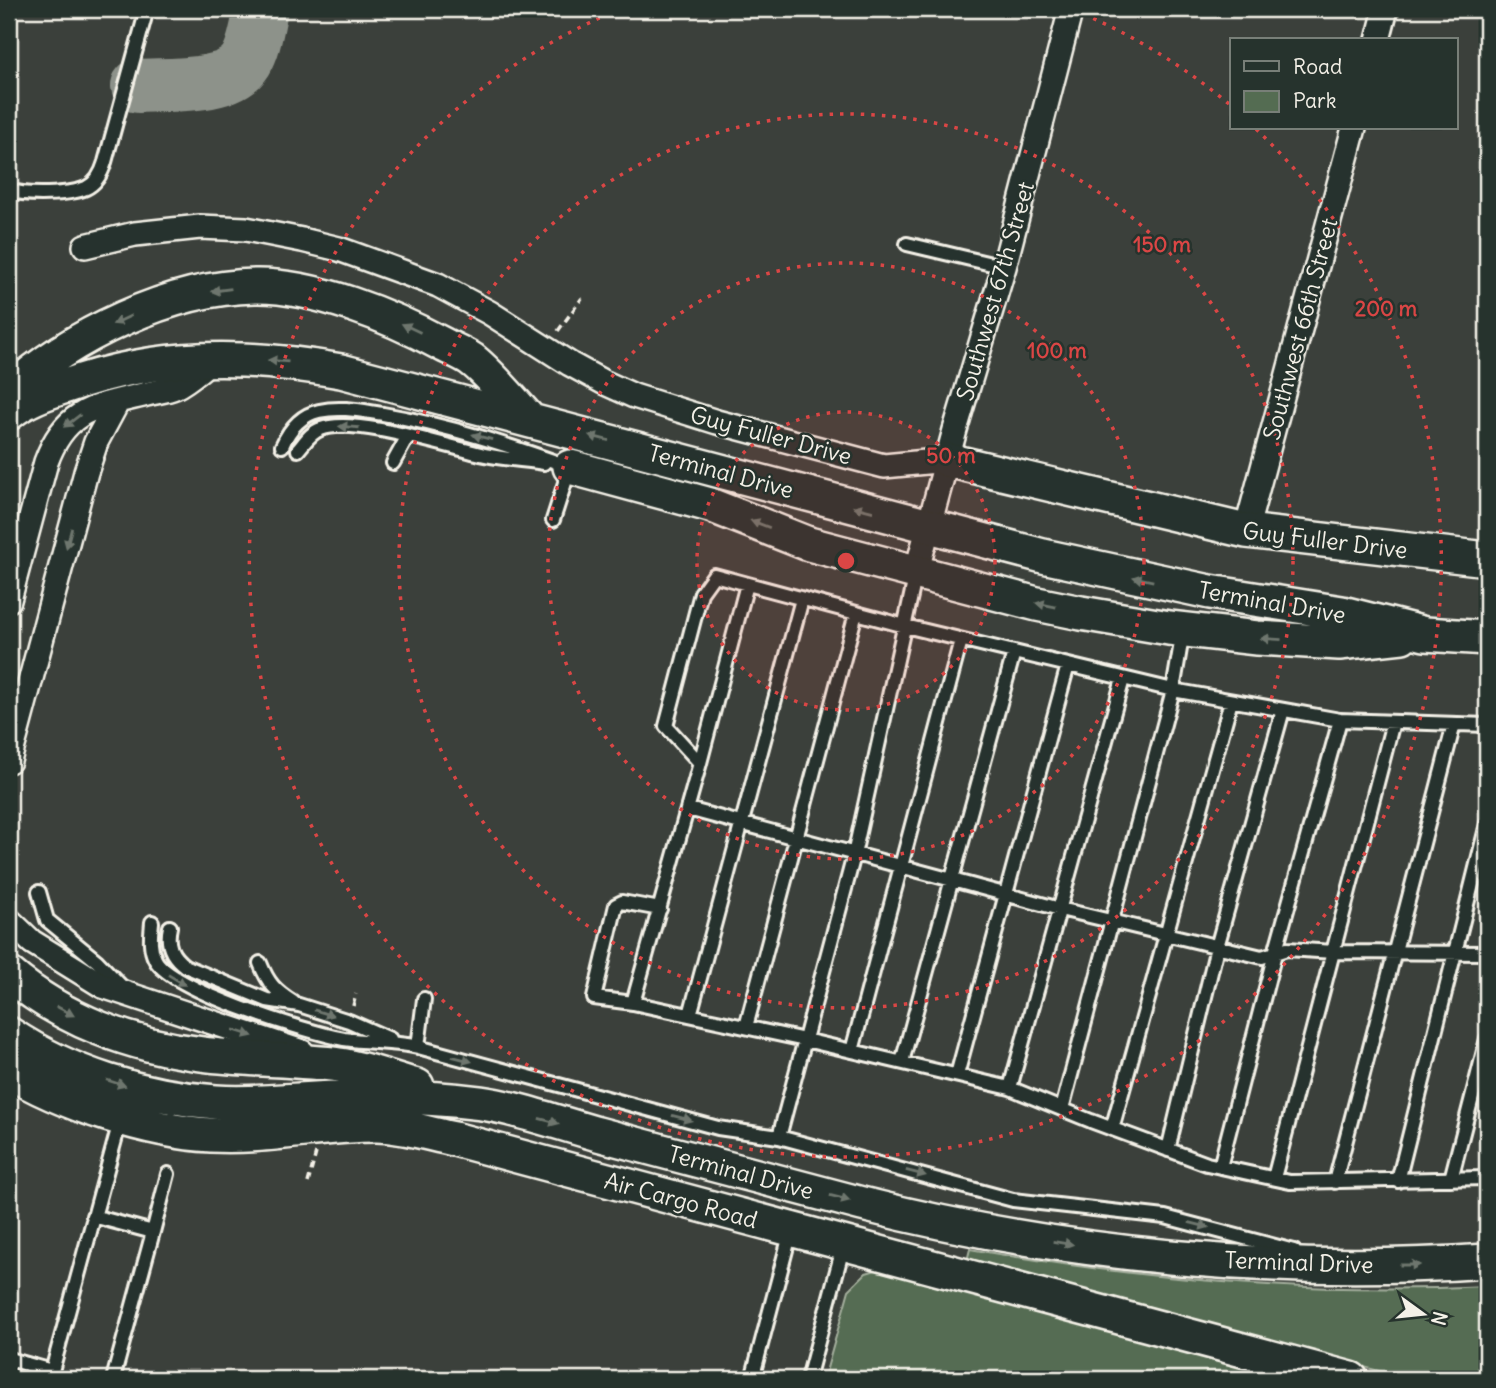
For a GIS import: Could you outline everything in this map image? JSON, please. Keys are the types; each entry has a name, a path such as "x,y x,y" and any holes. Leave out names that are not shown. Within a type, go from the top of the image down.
{"main road":[{"path":"9,392 35,369 69,347 141,311 186,296 256,286 299,291 351,304 432,338 471,359 530,420"},
{"name":"Terminal Drive","path":"9,413 23,401 110,372 166,362 214,358 289,362 341,371 929,527 1126,575 1342,614 1425,634 1487,638"},
{"path":"656,490 665,456"},
{"name":"Guy Fuller Drive","path":"947,460 1246,531 1487,559"},
{"path":"570,467 710,505 809,544 1037,604 1125,621 1257,638 1339,643 1425,634"},
{"path":"9,974 25,988 58,1008 93,1026 133,1041 203,1055 342,1065 484,1104"},
{"name":"Terminal Drive","path":"9,1034 52,1059 128,1087 180,1098 218,1102 391,1097 484,1104 867,1205 1012,1236 1193,1258 1342,1265 1487,1261"},
{"name":"Air Cargo Road","path":"9,1071 86,1107 174,1130 210,1135 250,1135 377,1125 416,1131 616,1181 1351,1379"}],"street":[{"name":"Southwest 67th Street","path":"916,573 1004,267 1071,9"},
{"path":"1379,38 1387,9"},
{"name":"Southwest 66th Street","path":"1246,531 1353,130"},
{"name":"Guy Fuller Drive","path":"85,246 135,234 200,227 246,229 302,240 365,258 438,285 490,313 603,382 634,396 718,422 884,466 947,460"},
{"path":"9,600 53,441 64,427 76,415 175,387 214,358"},
{"path":"9,761 86,472 96,442 118,401"},
{"path":"9,920 32,942 103,986 342,1065"}],"lane":[{"path":"9,190 30,194 72,191 86,188 96,181 105,162 147,9"},
{"path":"907,244 1004,267"},
{"path":"282,446 289,430 299,421 317,411 347,408 422,421 491,439 570,467"},
{"path":"298,450 313,433 331,426 377,430 488,455 570,467"},
{"path":"393,463 408,436"},
{"path":"553,520 570,467"},
{"path":"779,1137 854,855 916,573"},
{"path":"700,763 666,726 701,593 714,575 905,626 1173,690 1340,720 1487,725"},
{"path":"633,1003 688,809 747,584"},
{"path":"690,1015 802,599"},
{"path":"746,1027 856,613"},
{"path":"1062,1109 1173,690 1184,630"},
{"path":"852,1051 961,639"},
{"path":"902,1062 1014,652"},
{"path":"957,1076 1068,665"},
{"path":"1010,1088 1124,678"},
{"path":"1112,1129 1231,701"},
{"path":"1168,1150 1217,947 1283,710"},
{"path":"1220,1167 1275,953 1340,720"},
{"path":"1274,1178 1393,722"},
{"path":"1335,1182 1454,724"},
{"path":"688,809 1060,909 1262,957 1287,949 1487,953"},
{"path":"1398,1181 1487,824"},
{"path":"39,892 47,920 97,961 132,997"},
{"path":"660,909 622,902 616,905 594,998 633,1003 746,1027 1010,1088 1168,1150 1220,1167 1290,1182 1487,1178"},
{"path":"152,922 150,936 155,960 167,974 187,986 345,1039 396,1042 418,1047 718,1128 779,1137 1013,1200 1165,1217 1342,1265"},
{"path":"170,927 167,939 171,951 185,967 267,1000 299,1005 349,1021 396,1042"},
{"path":"260,963 266,979 275,991 299,1005"},
{"path":"418,1047 424,999"},
{"path":"1451,1179 1487,1040"},
{"path":"9,1359 52,1371 121,1118"},
{"path":"113,1379 168,1174"},
{"path":"93,1216 153,1232"},
{"path":"752,1379 792,1230"},
{"path":"808,1379 844,1244"}],"path":[{"path":"545,348 582,298"},
{"path":"308,1183 318,1144"}],"shaded area":[{"path":"9,9 1487,9 1487,1379 9,1379"}],"green space":[{"path":"970,1249 1099,1269 1228,1282 1357,1288 1487,1286 1487,1379 1409,1379 967,1261"},
{"path":"883,1268 1314,1379 824,1379 849,1290 866,1273"}],"taxiway":[{"path":"138,86 212,81 238,70 252,49 261,9"}]}
